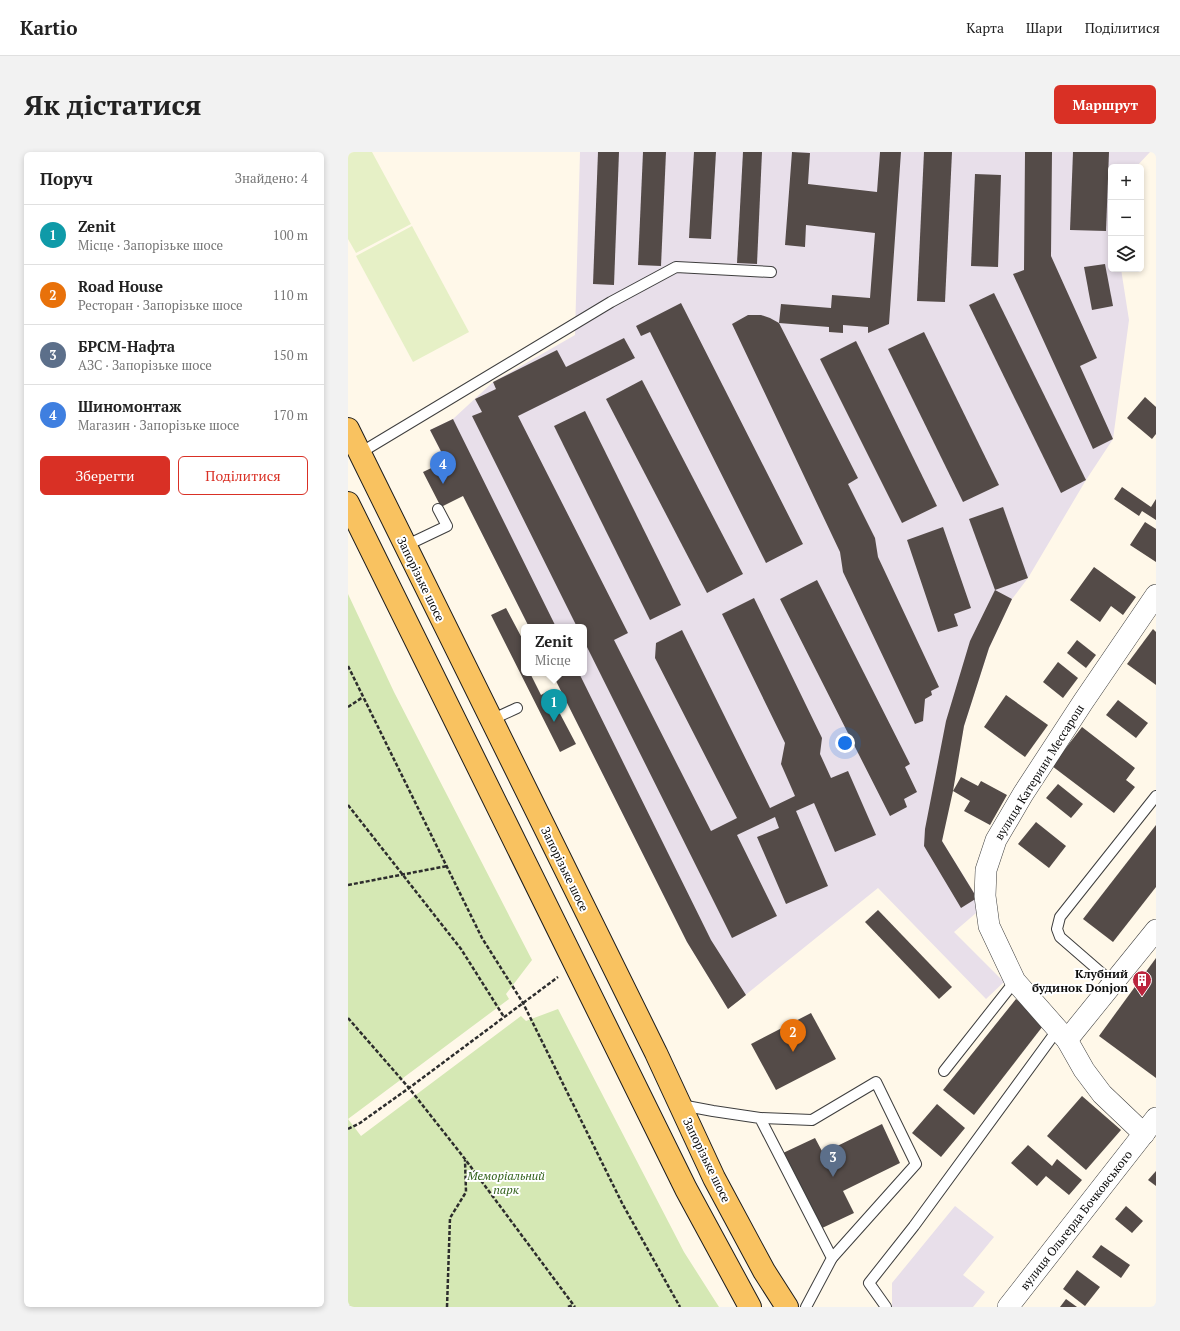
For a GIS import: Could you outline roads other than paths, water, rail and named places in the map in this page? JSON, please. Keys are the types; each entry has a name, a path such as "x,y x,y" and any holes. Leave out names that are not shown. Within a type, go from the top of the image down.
{"main road":[{"name":"Запорізьке шосе","path":"348,429 681,1105 714,1178 764,1271 787,1307"},
{"path":"348,503 683,1182 750,1307"}],"street":[{"name":"вулиця Катерини Мессарош","path":"1062,1034 1015,981 989,926 985,896 986,870 996,840 1023,794 1078,709 1156,595"},
{"path":"1062,1034 1113,983 1156,930"},
{"name":"вулиця Ольгерда Бочковського","path":"1008,1307 1150,1126 1102,1094 1084,1070 1062,1034"}],"lane":[{"path":"360,453 612,302 676,267 771,272"},
{"path":"405,546 447,526 438,509"},
{"path":"491,720 517,708"},
{"path":"1113,983 1060,937 1057,928 1060,917 1156,796"},
{"path":"944,1071 1015,981"},
{"path":"886,1307 870,1283 1062,1034"},
{"path":"681,1105 760,1118 812,1120 876,1082 916,1164 832,1258 806,1307"},
{"path":"760,1118 832,1258"}],"place":[{"name":"Шиномонтаж","path":"443,484"},
{"name":"Zenit","path":"554,722"},
{"name":"Клубний будинок Donjon","path":"1142,997"},
{"name":"Road House","path":"793,1052"},
{"name":"БРСМ-Нафта","path":"833,1177"}],"park label":[{"name":"Меморіальний парк","path":"506,1182"}]}
